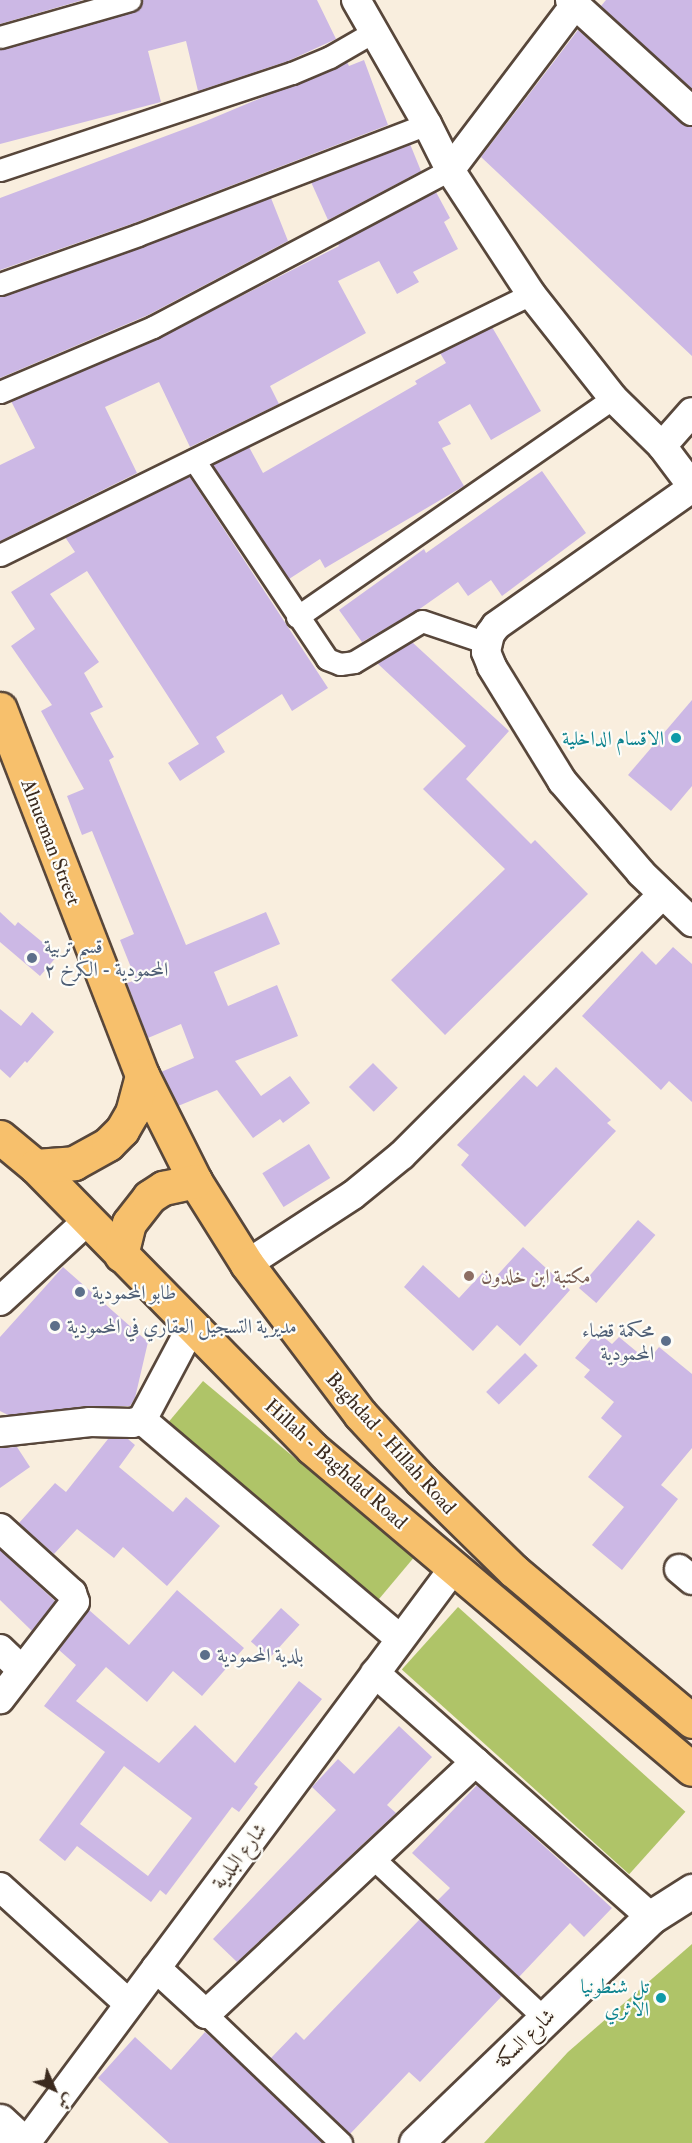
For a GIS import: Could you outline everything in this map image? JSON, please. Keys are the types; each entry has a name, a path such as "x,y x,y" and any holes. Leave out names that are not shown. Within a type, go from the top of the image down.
{"main road":[{"name":"Alnueman Street","path":"0,709 142,1075"},
{"path":"35,1166 74,1163 108,1144 122,1130 132,1113 142,1075"},
{"name":"Baghdad - Hillah Road","path":"142,1075 195,1181 247,1264 360,1414 420,1480 514,1571 692,1721"},
{"name":"Hillah - Baghdad Road","path":"0,1137 35,1166 312,1448 692,1769"},
{"path":"121,1255 126,1230 138,1209 164,1188 195,1181"}],"street":[{"path":"0,38 129,0"},
{"path":"356,0 427,124 450,170 531,294 613,398 662,446 692,487 496,626 487,643 488,660 545,756 581,805 662,895 692,922"},
{"path":"0,392 153,327 450,170 572,2 692,111"},
{"path":"0,170 292,73 330,57 375,30"},
{"path":"0,284 149,231 427,124"},
{"path":"0,555 531,294"},
{"path":"297,617 613,398"},
{"path":"662,446 692,412"},
{"path":"194,460 322,655 340,664 358,660 422,621 487,643"},
{"path":"247,1264 352,1195 402,1155 662,895"},
{"path":"0,1301 88,1220"},
{"path":"0,1432 90,1422 132,1423 142,1420 192,1326"},
{"path":"142,1420 400,1639"},
{"path":"0,1528 72,1593 75,1602 0,1700"},
{"name":"شارع البلدية","path":"25,2143 453,1569"},
{"path":"0,1649 22,1670"},
{"path":"375,1673 651,1917"},
{"path":"206,2014 475,1762"},
{"path":"373,1858 545,2019"},
{"path":"0,1887 129,2004"},
{"name":"شارع السكة","path":"416,2143 651,1917 692,1891"},
{"path":"156,1968 341,2143"},
{"path":"0,2121 25,2143"}],"green space":[{"path":"203,1381 414,1558 373,1607 162,1430"},
{"path":"458,1607 685,1812 629,1874 402,1669"},
{"name":"تل شنطونيا الاثري","path":"692,1944 692,2143 484,2143 568,2052"}],"building":[{"path":"0,0 83,0 0,24"},
{"path":"142,0 317,0 336,39 288,61 198,91 186,41 148,51 161,102 0,144 0,49 133,12 140,8"},
{"path":"606,0 692,0 692,89 601,6"},
{"path":"578,30 681,123 692,127 692,356 481,157"},
{"path":"364,60 388,125 134,223 0,270 0,198 206,121 347,62 349,66"},
{"path":"410,144 421,171 328,220 311,182"},
{"path":"436,192 450,218 444,222 458,249 413,272 419,282 397,294 379,261 338,281 366,333 270,386 279,404 190,447 159,382 105,407 137,473 0,541 0,465 35,448 11,401 159,338 339,246 338,244"},
{"path":"271,198 288,241 148,315 0,378 0,296 142,247"},
{"path":"492,327 541,411 491,440 470,404 438,422 451,444 442,448 464,486 325,568 320,559 289,579 213,465 249,447 263,473 417,384 415,381 446,363 440,353"},
{"path":"542,471 586,533 502,596 491,580 468,596 458,582 421,608 362,642 339,610 424,549 426,553"},
{"path":"189,476 328,688 292,711 282,694 216,737 225,752 180,781 168,763 199,744 87,571 50,594 99,662 84,673 103,707 90,713 114,757 109,760 186,945 266,912 280,944 214,972 228,1006 277,985 298,1036 235,1061 261,1096 290,1076 310,1103 283,1123 280,1119 253,1138 217,1090 178,1106 161,1072 194,1058 181,1024 148,1038 127,983 136,980 120,940 134,934 92,831 82,835 67,796 84,789 41,711 52,705 11,646 35,629 11,592 75,552 65,537"},
{"path":"412,642 509,731 466,779 531,844 535,840 588,894 445,1035 391,980 505,869 423,789 466,746 377,663"},
{"name":"الاقسام الداخلية","path":"692,700 692,786 671,811 628,775"},
{"path":"0,912 15,926 18,922 58,955 40,976 0,942"},
{"path":"673,947 692,964 692,1102 669,1081 661,1090 582,1016 642,951 656,965"},
{"path":"0,1009 21,1026 32,1012 54,1032 27,1063 25,1061 10,1078 0,1069"},
{"path":"373,1063 398,1088 374,1112 349,1087"},
{"path":"556,1067 611,1120 607,1123 616,1131 525,1227 461,1165 469,1155 457,1145 524,1075 537,1087"},
{"path":"309,1144 330,1178 284,1207 262,1173"},
{"path":"638,1220 655,1235 596,1303 579,1288"},
{"path":"523,1247 570,1290 520,1346 497,1325 473,1351 404,1287 423,1265 459,1298 484,1271 493,1280"},
{"path":"63,1267 148,1342 135,1398 130,1406 88,1406 8,1415 0,1411 0,1337"},
{"path":"597,1332 612,1344 619,1337 648,1361 659,1347 692,1374 692,1448 661,1485 678,1499 622,1570 592,1545 624,1507 588,1477 622,1436 601,1418 614,1402 584,1377 590,1370 575,1358"},
{"path":"525,1353 538,1366 499,1405 486,1392"},
{"path":"108,1439 128,1439 135,1445 119,1467 173,1512 186,1497 220,1526 167,1586 123,1547 114,1558 77,1529 54,1554 19,1523 55,1483 66,1492"},
{"path":"17,1447 30,1467 0,1488 0,1448"},
{"path":"0,1550 55,1601 32,1631 0,1600"},
{"path":"177,1590 244,1648 202,1696 173,1671 147,1702 106,1667 76,1701 159,1763 195,1725 235,1763 299,1681 322,1699 254,1784 258,1787 239,1812 232,1807 166,1895 160,1890 151,1902 77,1846 65,1861 39,1840 105,1752 44,1706 76,1665 59,1650 89,1610 129,1645","holes":["124,1766 192,1818 148,1876 80,1824"]},
{"path":"281,1608 300,1625 269,1658 251,1641"},
{"path":"399,1726 432,1757 387,1805 396,1813 237,1962 213,1939 336,1810 312,1787 338,1759 354,1774"},
{"path":"477,1785 612,1908 584,1937 570,1923 519,1977 437,1901 450,1888 412,1853"},
{"path":"420,1919 502,1996 420,2082 409,2072 350,2134 271,2058 296,2032 304,2040"},
{"path":"205,2032 323,2143 169,2143 98,2078 135,2037 171,2070"}],"place":[{"name":"الاقسام الداخلية","path":"676,738"},
{"name":"قسم تربية المحمودية - الكرخ ٢","path":"32,958"},
{"name":"مكتبة ابن خلدون","path":"469,1276"},
{"name":"طابو المحمودية","path":"80,1292"},
{"name":"مديرية التسجيل العقاري في المحمودية","path":"55,1326"},
{"name":"محكمة قضاء المحمودية","path":"666,1341"},
{"name":"بلدية المحمودية","path":"205,1655"},
{"name":"تل شنطونيا الاثري","path":"661,1998"}]}
